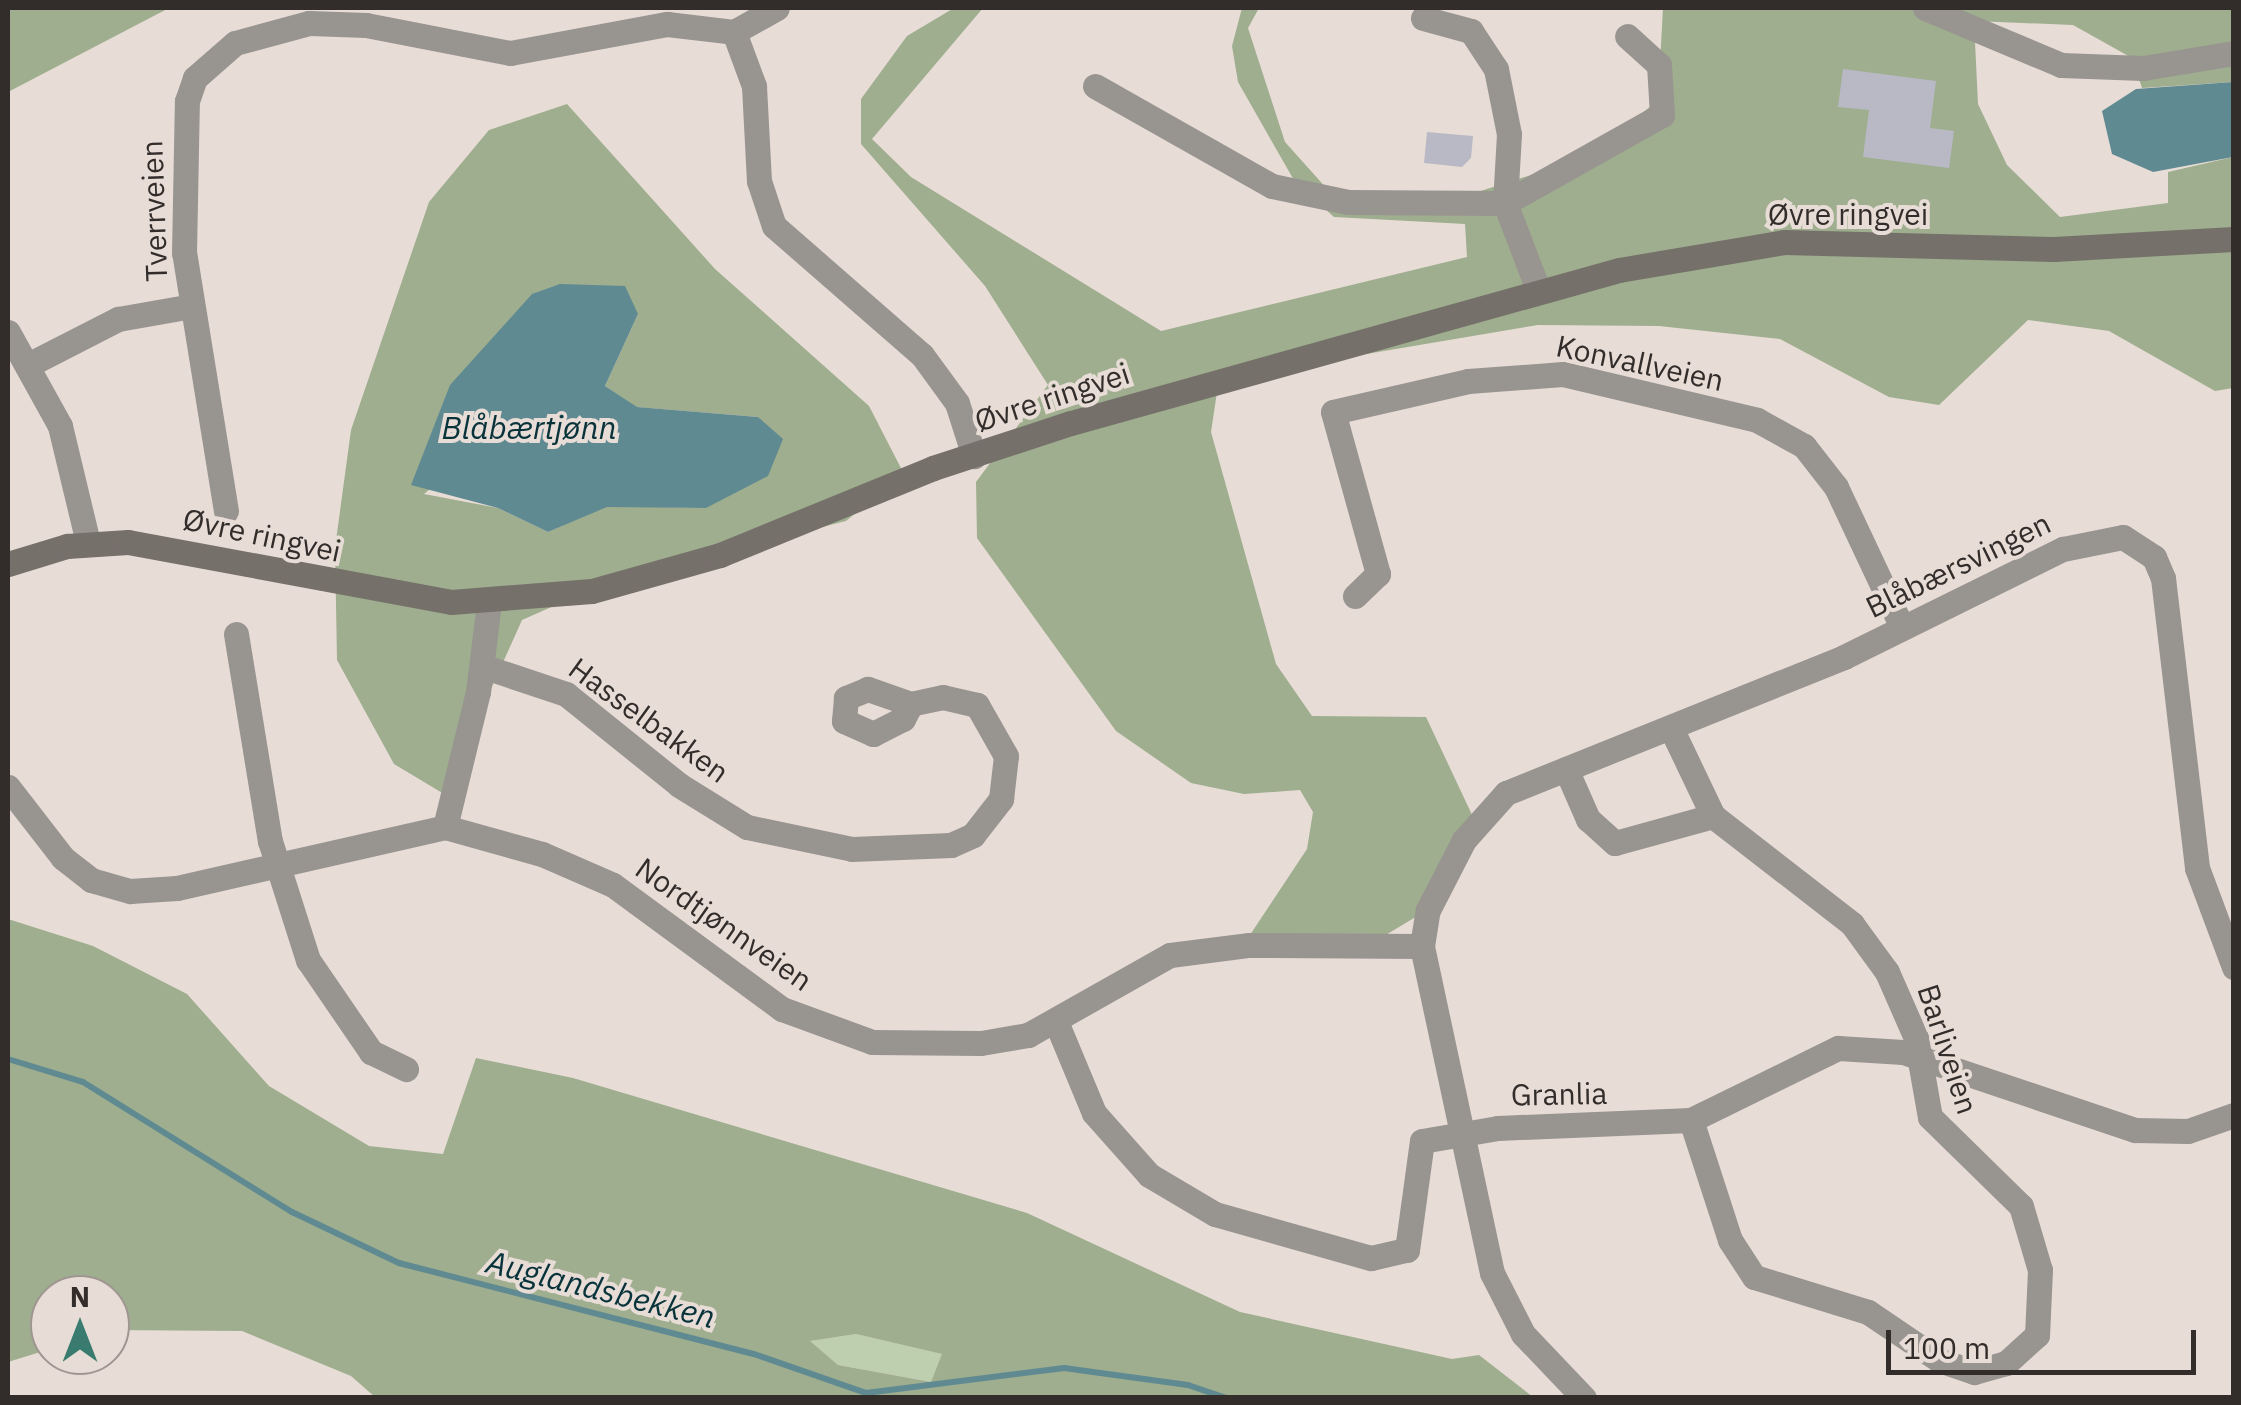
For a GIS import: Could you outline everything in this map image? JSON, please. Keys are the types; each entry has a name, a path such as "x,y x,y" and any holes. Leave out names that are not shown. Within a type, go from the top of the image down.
{"street":[{"path":"777,8 734,32 754,86 758,181 774,226 922,355 956,402 974,456"},
{"path":"1926,8 2061,66 2142,68 2234,53"},
{"path":"1422,18 1471,31 1496,69 1509,134 1506,202 1539,292"},
{"name":"Tverrveien","path":"226,511 192,306 180,192 187,101 195,78 234,43 336,22 479,53 534,51 667,24 734,32"},
{"path":"1095,86 1272,186 1348,202 1506,202 1662,115 1659,66 1627,36"},
{"name":"Øvre ringvei","path":"2130,244 2234,222"},
{"name":"Øvre ringvei","path":"8,564 88,543 168,548 403,596 489,603 592,591 678,568 974,456 1168,393 1698,253 1784,242 2130,244 2234,239"},
{"name":"Tverrveien","path":"30,364 118,318 192,306"},
{"path":"8,332 30,364 64,438 88,543"},
{"name":"Konvallveien","path":"1355,596 1378,574 1333,412 1443,386 1562,374 1757,420 1804,446 1836,487 1902,627"},
{"name":"Blåbærsvingen","path":"1584,1398 1529,1342 1497,1287 1458,1134 1422,946 1434,898 1476,822 1506,794 1671,728 1902,627 2088,539 2124,537 2154,557 2168,603 2198,868 2234,967"},
{"path":"445,826 482,666 489,603"},
{"path":"236,634 276,863 322,985 371,1052 406,1069"},
{"name":"Hasselbakken","path":"482,666 566,694 679,785 747,826 852,850 951,844 973,835 1001,799 1006,756 990,718 957,698 911,704"},
{"name":"Barliveien","path":"1671,728 1712,816 1852,924 1888,972 1940,1133 2021,1206 2036,1245 2043,1294 2037,1335 1989,1370 1939,1360 1868,1312 1754,1276 1730,1240 1691,1120"},
{"path":"1566,769 1588,819 1609,840 1638,843 1712,816"},
{"name":"Nordtjønnveien","path":"8,787 63,858 108,887 177,888 445,826 542,854 613,885 761,997 846,1036 980,1043 1057,1024 1170,955 1268,945 1422,946"},
{"name":"Granlia","path":"1057,1024 1082,1090 1130,1160 1215,1214 1286,1239 1371,1258 1408,1250 1418,1149 1436,1135 1691,1120 1838,1048 1918,1057 2134,1130 2188,1131 2234,1115"}],"green space":[{"path":"8,8 169,8 8,92"},
{"path":"954,8 983,8 872,139 911,177 1161,331 1467,257 1465,224 1334,217 1295,182 1238,82 1232,46 1242,8 1259,8 1248,28 1285,142 1337,200 1468,195 1591,156 1658,100 1663,8 2233,8 2233,82 2142,88 2132,58 2073,25 1974,21 1978,104 2007,165 2060,217 2168,203 2168,172 2233,157 2233,388 2215,391 2109,331 2028,320 1939,405 1889,397 1780,339 1659,326 1538,325 1219,379 1211,432 1276,664 1312,716 1426,717 1474,819 1429,909 1359,951 1238,953 1307,849 1313,812 1300,790 1244,794 1191,783 1116,731 977,538 976,482 1048,385 985,286 861,144 861,99 907,36"},
{"path":"567,104 715,269 869,406 904,474 846,521 617,578 522,620 444,794 394,764 337,660 335,548 351,430 429,202 489,130","holes":["638,314 605,386 636,407 758,417 706,508 607,506 548,532 498,508 424,494"]},
{"path":"8,919 93,946 187,994 269,1086 369,1146 443,1154 476,1058 573,1078 1027,1213 1240,1312 1452,1359 1479,1355 1533,1397 375,1397 351,1376 242,1331 130,1330 130,1275 30,1275 30,1355 8,1362","holes":["856,1334 942,1354 931,1382 838,1365 810,1341"]},
{"path":"856,1334 943,1354 931,1382 838,1365 809,1341"}],"water":[{"path":"2233,82 2233,157 2153,172 2112,154 2102,111 2136,89"},
{"name":"Blåbærtjønn","path":"560,284 625,286 638,314 605,386 637,407 758,417 783,439 768,476 706,508 607,507 548,532 498,508 411,485 450,385 532,294"}],"building":[{"path":"1843,69 1936,81 1930,128 1954,131 1949,168 1863,157 1869,110 1838,107"},
{"path":"1427,132 1473,136 1471,158 1462,167 1424,163"}],"waterway":[{"name":"Auglandsbekken","path":"8,1059 83,1082 292,1212 399,1263 754,1354 866,1393 1064,1368 1188,1385 1225,1398"}]}
